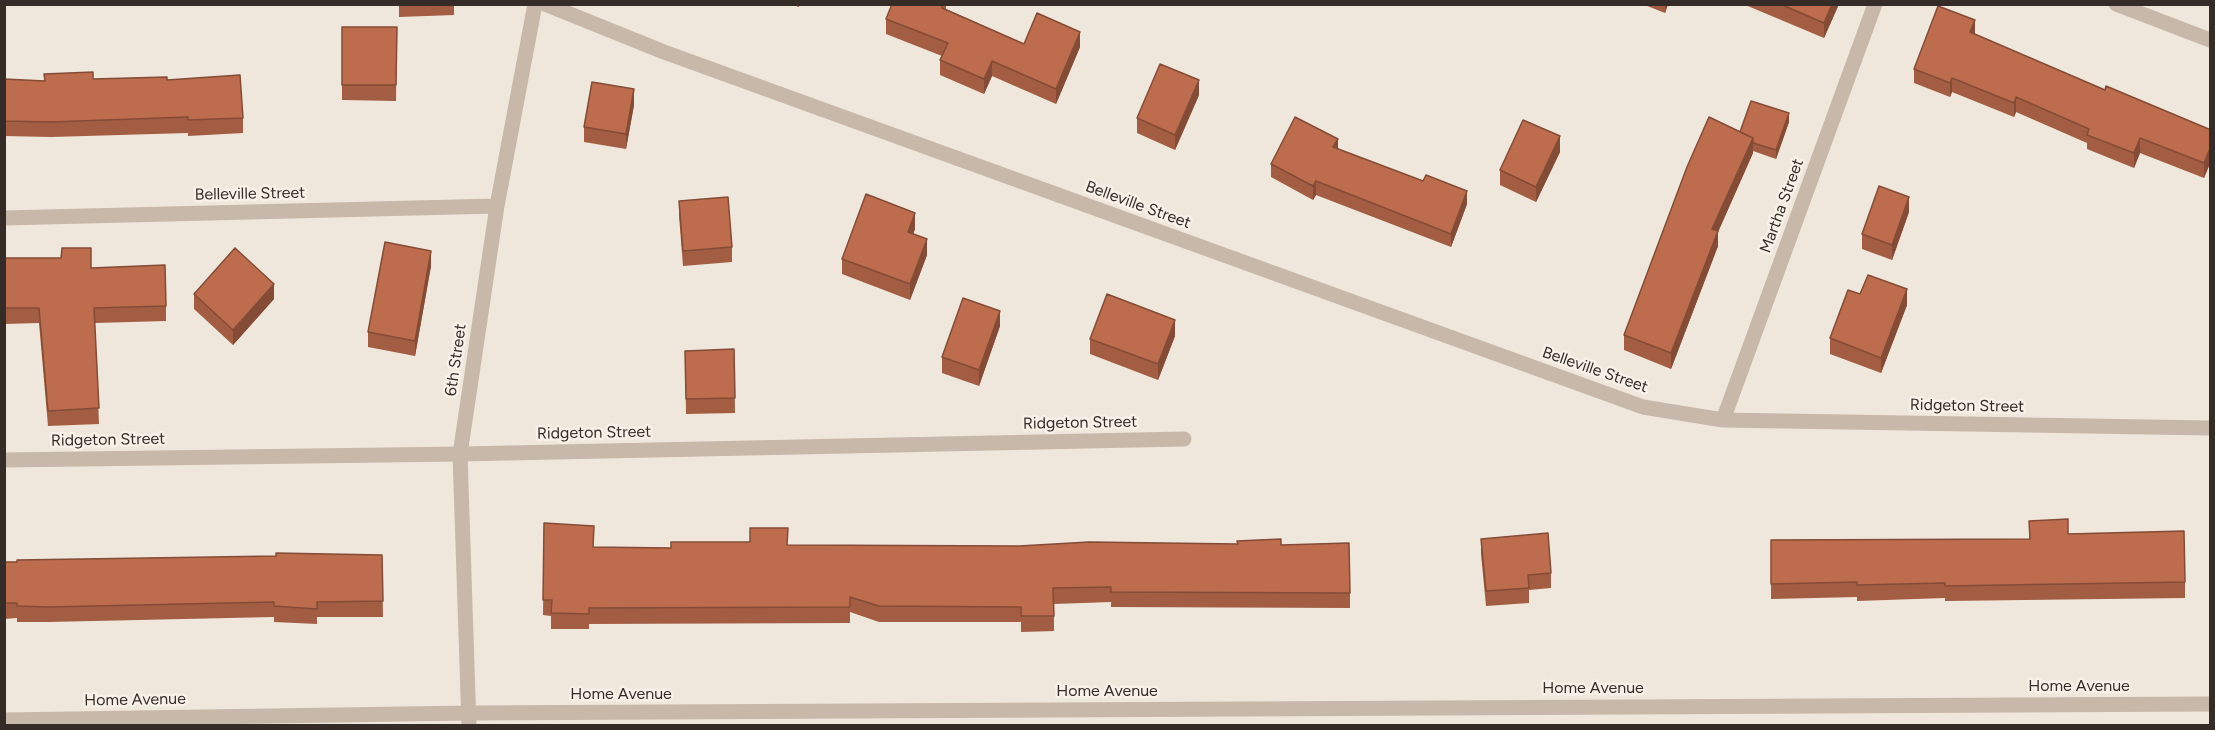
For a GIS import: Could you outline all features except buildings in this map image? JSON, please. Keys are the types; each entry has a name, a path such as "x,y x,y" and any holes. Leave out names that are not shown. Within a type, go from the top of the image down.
{"street":[{"name":"6th Street","path":"469,719 460,454 497,206 535,4"},
{"name":"Belleville Street","path":"545,4 664,52 1642,407 1724,420"},
{"name":"Martha Street","path":"1724,420 1875,4"},
{"path":"2116,4 2211,40"},
{"name":"Belleville Street","path":"4,218 497,206"},
{"name":"Ridgeton Street","path":"1724,420 2211,428"},
{"name":"Ridgeton Street","path":"4,460 460,454 1184,439"},
{"name":"Home Avenue","path":"4,720 469,719 2211,704"}]}
